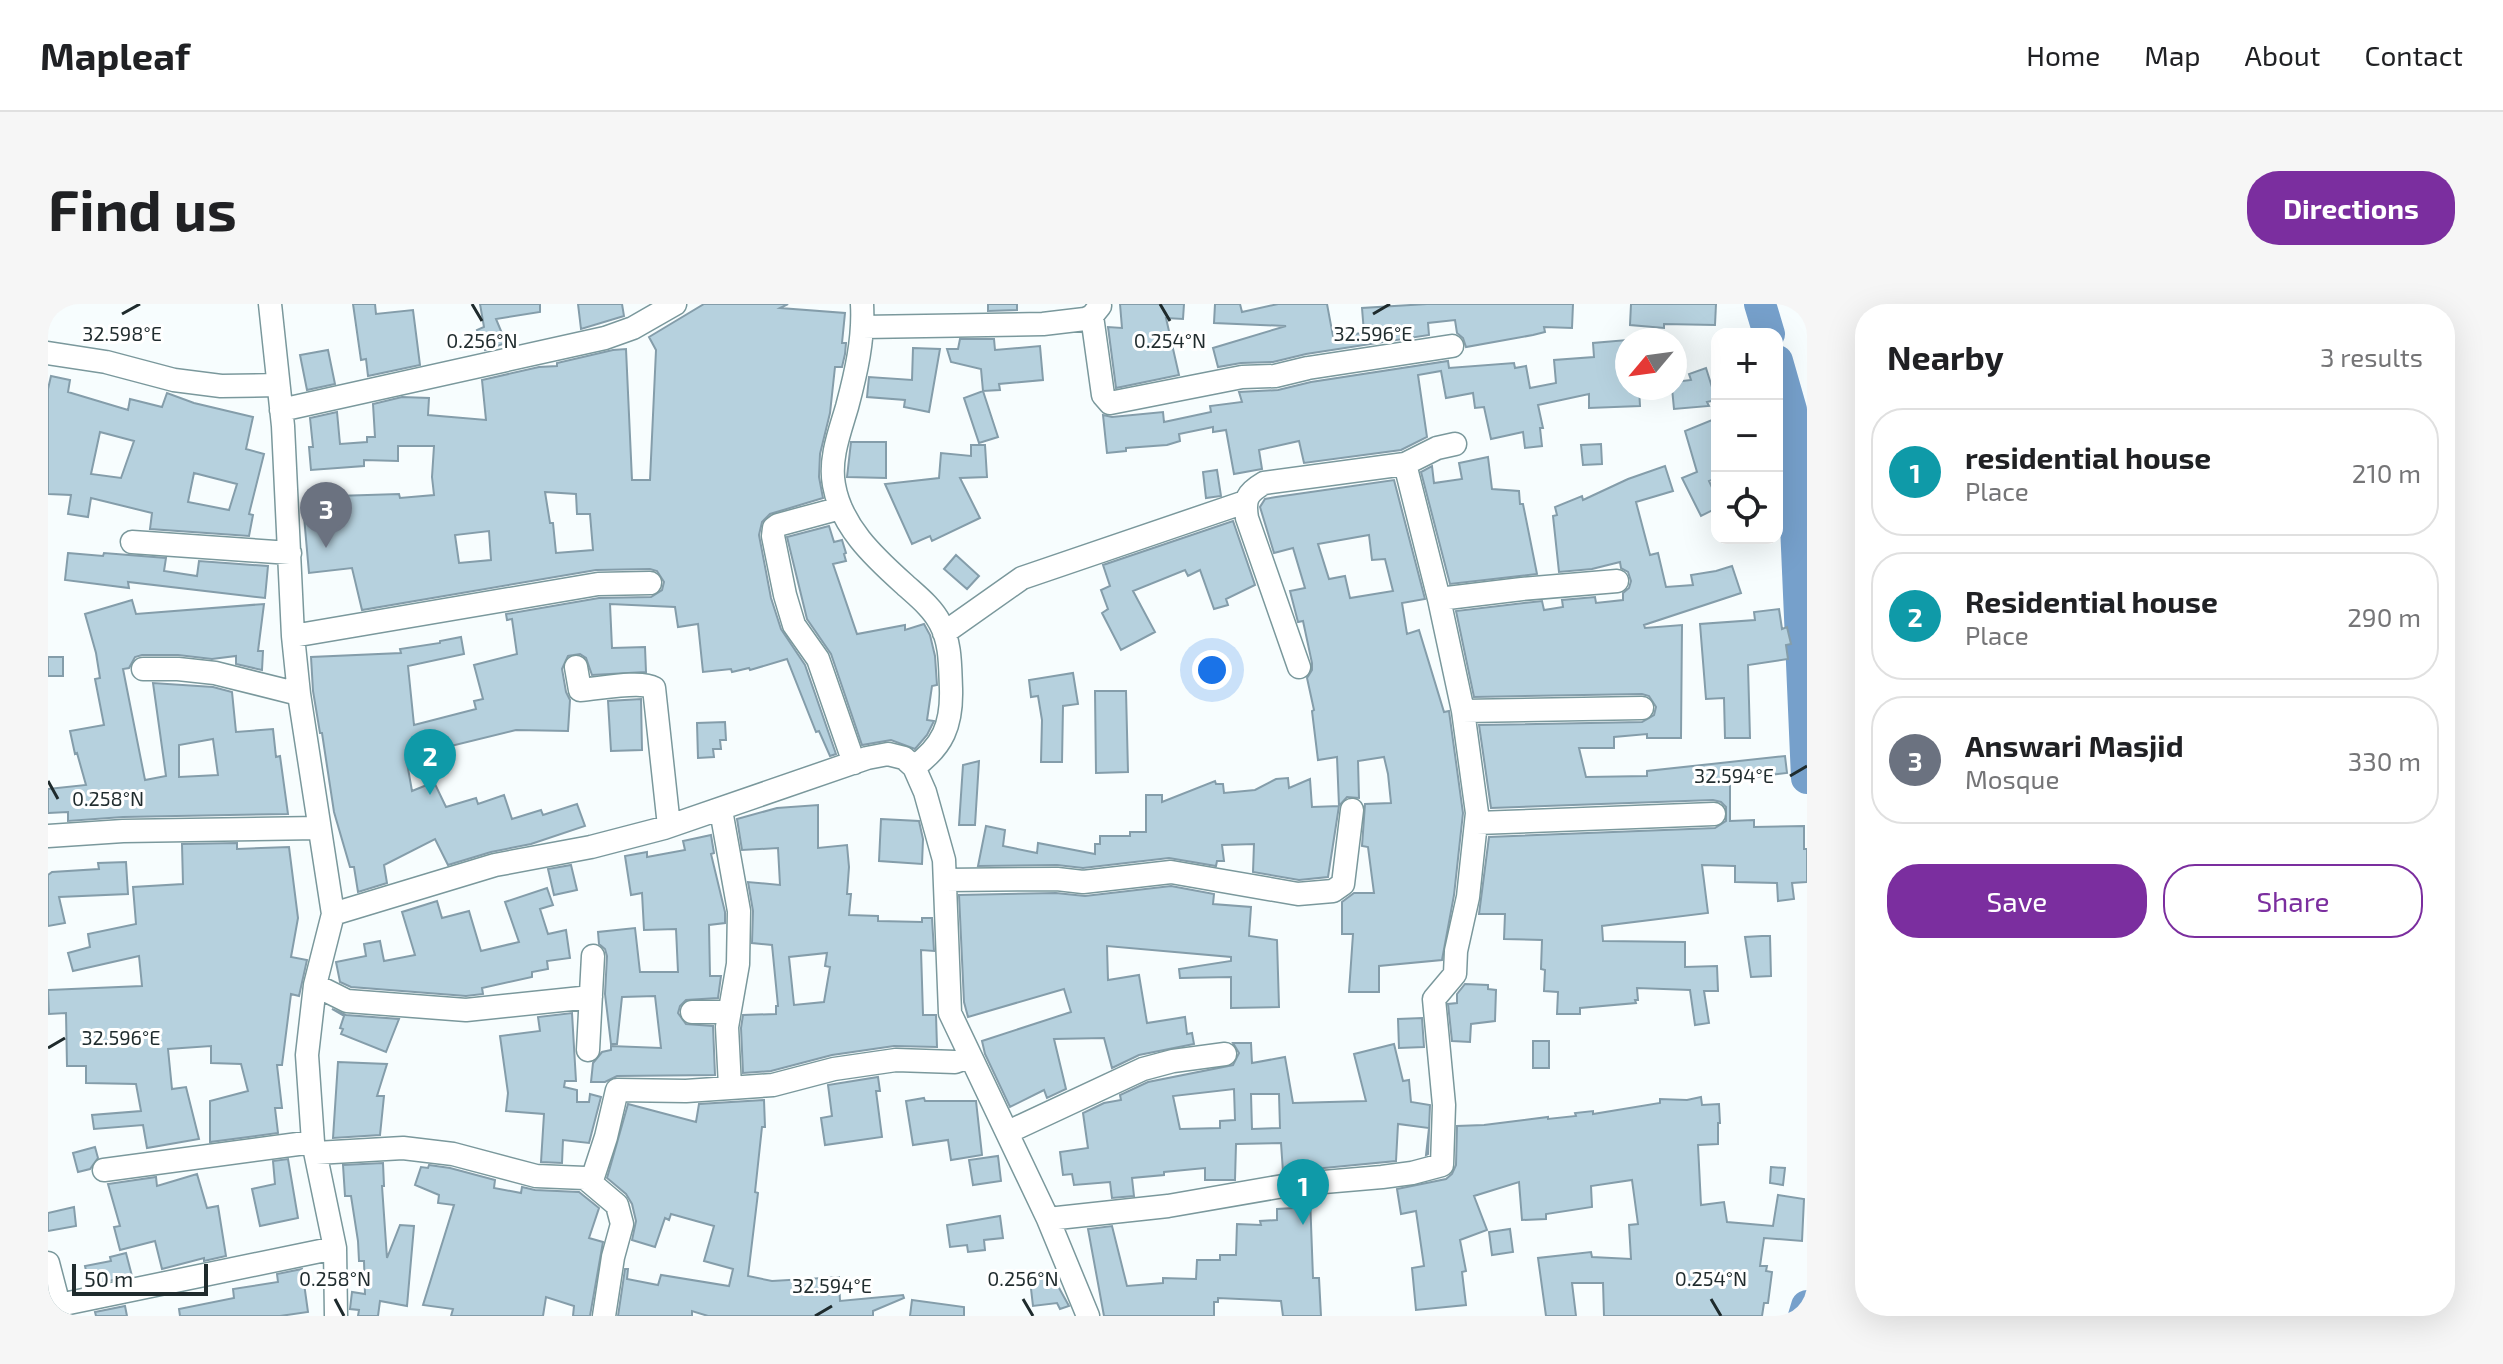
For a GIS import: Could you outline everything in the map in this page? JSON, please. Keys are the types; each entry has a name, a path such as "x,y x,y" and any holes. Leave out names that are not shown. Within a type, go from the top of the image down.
{"street":[{"path":"270,304 281,410 293,636 333,914 315,985 307,1055 315,1148 335,1248 336,1316"},
{"path":"281,410 605,338 633,328 675,304"},
{"path":"862,304 863,327 833,466 833,483 841,508 862,544 923,600 940,621 949,644 952,706 941,743 914,767"},
{"path":"863,327 1043,324 1078,321 1097,310 1103,395 1110,403 1242,377 1275,376 1452,346"},
{"path":"48,353 106,362 174,380 205,384 278,385"},
{"path":"1299,667 1247,518 1245,502 1249,491 1264,483 1405,464 1437,448 1455,444"},
{"path":"1048,1219 1168,1206 1289,1185 1412,1173 1442,1165 1444,1105 1434,999 1455,974 1477,823 1463,711 1405,464"},
{"path":"944,633 1022,578 1245,502"},
{"path":"841,508 778,525 774,528 773,536 794,625 818,659 854,763"},
{"path":"132,542 290,553"},
{"path":"1439,599 1617,581"},
{"path":"293,636 598,584 650,583"},
{"path":"576,667 580,690 649,684 654,688 669,826"},
{"path":"143,669 215,673 299,694"},
{"path":"1463,711 1642,708"},
{"path":"333,914 495,865 591,847 669,826 854,763 888,754 904,758 914,767 935,821 944,860 950,1013 1048,1219 1088,1316"},
{"path":"721,810 739,911 738,964 727,1027 730,1087"},
{"path":"945,880 1057,879 1083,882 1171,872 1298,894 1325,893 1343,884 1352,810"},
{"path":"1477,823 1714,814"},
{"path":"48,836 123,831 319,828"},
{"path":"588,1050 593,956"},
{"path":"315,985 347,1001 466,1010 591,997"},
{"path":"692,1012 729,1012"},
{"path":"1008,1132 1143,1069 1173,1061 1225,1054"},
{"path":"591,1183 617,1090 686,1091 773,1085 834,1069 896,1060 955,1062 969,1057"},
{"path":"104,1170 315,1148 403,1148 453,1154 536,1176 585,1178 617,1205 622,1224 613,1257 604,1316"},
{"path":"48,1263 59,1305 335,1248"}],"building":[{"path":"353,304 375,304 376,314 413,310 420,365 368,376 366,359 361,360"},
{"path":"480,304 540,304 540,312 496,319 506,343 485,350 477,330 484,327"},
{"path":"578,304 622,304 624,316 581,329"},
{"path":"704,304 788,304 780,308 845,313 842,343 846,343 845,354 842,367 835,367 830,413 820,454 819,477 823,498 770,514 762,522 759,535 771,598 781,629 805,665 836,754 830,756 819,731 816,732 787,659 750,670 703,672 698,624 678,627 675,607 610,604 612,648 645,647 646,672 592,675 586,658 580,654 568,656 562,669 570,700 568,731 516,730 406,757 412,791 434,782 446,807 476,798 478,804 504,795 512,819 541,810 543,815 577,804 585,826 531,844 448,865 435,839 384,865 387,883 358,892 354,867 350,867 334,812 313,691 311,657 401,653 400,649 461,637 464,654 408,666 414,725 476,709 474,701 483,699 474,665 517,654 512,619 507,620 506,614 599,598 651,597 662,590 664,582 657,571 650,569 596,570 362,610 352,568 309,573 303,505 336,502 336,496 399,494 400,498 434,495 434,446 398,446 398,461 364,460 364,466 311,470 309,447 313,447 310,418 337,412 340,444 367,442 367,437 375,437 373,404 402,397 429,398 428,415 486,420 482,380 626,349 632,480 650,480 656,350 649,337","holes":["545,492 576,494 577,514 590,514 593,550 556,553","489,531 491,560 459,563 455,535"]},
{"path":"988,304 1017,304 1017,310 988,311"},
{"path":"1120,304 1184,304 1183,319 1166,318 1179,375 1116,388 1108,327 1122,328"},
{"path":"1215,304 1240,304 1242,312 1278,304 1327,304 1333,336 1364,333 1362,308 1427,304 1573,304 1572,328 1544,327 1545,332 1466,347 1457,333 1455,320 1428,323 1429,335 1273,362 1218,367 1213,348 1286,326 1214,323"},
{"path":"1631,304 1716,304 1715,325 1664,324 1664,328 1630,325"},
{"path":"960,339 994,339 995,350 1040,346 1043,380 999,384 1000,390 983,391 981,369 951,362 947,349 958,349"},
{"path":"1615,341 1615,400 1640,400 1640,406 1589,408 1589,394 1538,405 1543,428 1540,428 1542,446 1525,448 1523,432 1491,439 1484,407 1475,408 1473,393 1446,398 1441,371 1418,375 1427,437 1401,450 1304,463 1299,441 1259,450 1262,469 1234,474 1226,430 1213,432 1213,427 1179,434 1180,441 1167,445 1126,448 1126,451 1107,453 1103,415 1112,417 1163,412 1164,422 1211,412 1210,406 1242,402 1239,392 1278,390 1448,361 1449,368 1514,363 1515,368 1526,366 1530,388 1556,383 1554,360 1594,357 1593,343"},
{"path":"913,348 940,349 929,412 904,407 905,400 867,397 869,377 912,380"},
{"path":"328,350 335,384 307,390 300,355"},
{"path":"1706,368 1711,384 1709,406 1674,409 1673,400 1687,400 1687,380 1691,380 1689,374"},
{"path":"51,376 70,380 68,392 128,410 130,399 162,407 167,393 253,417 246,449 264,454 249,514 253,515 249,536 150,529 152,513 91,498 88,517 68,514 71,495 48,494 48,389","holes":["100,432 134,441 121,478 91,474","194,473 237,484 229,510 188,502"]},
{"path":"983,391 998,437 979,443 964,398"},
{"path":"1711,420 1711,511 1701,516 1682,478 1697,472 1685,431"},
{"path":"851,442 886,442 886,478 847,477"},
{"path":"1601,444 1602,464 1583,465 1581,445"},
{"path":"971,445 985,445 987,477 960,478 980,518 932,541 930,536 912,544 885,484 939,478 941,453 971,456"},
{"path":"1488,457 1492,489 1519,491 1537,574 1450,584 1421,472 1432,466 1434,483 1462,479 1459,463"},
{"path":"1665,466 1673,491 1636,502 1650,555 1658,553 1666,587 1693,585 1691,575 1732,566 1741,593 1644,625 1645,628 1682,625 1681,738 1647,738 1647,734 1614,737 1614,748 1579,748 1586,777 1647,776 1647,771 1785,756 1787,773 1730,780 1730,821 1754,820 1754,827 1804,826 1804,849 1807,849 1807,882 1792,883 1794,899 1778,901 1777,883 1735,882 1735,866 1702,865 1708,913 1602,926 1603,941 1685,942 1685,967 1717,966 1718,991 1704,991 1709,1023 1695,1025 1690,990 1637,988 1636,1003 1580,1008 1580,1014 1557,1014 1558,992 1544,991 1542,940 1504,939 1505,914 1479,914 1489,837 1715,828 1726,821 1726,807 1713,800 1491,808 1479,725 1642,722 1654,715 1656,707 1649,696 1642,694 1474,697 1456,611 1542,601 1544,610 1563,607 1562,600 1595,597 1596,603 1623,600 1623,593 1631,581 1620,562 1559,572 1553,516 1557,515 1555,507 1582,496 1583,500"},
{"path":"1217,470 1221,496 1206,498 1203,472"},
{"path":"1394,480 1425,599 1402,603 1407,634 1419,630 1444,712 1449,711 1463,813 1454,895 1442,960 1379,966 1379,992 1349,992 1353,934 1342,934 1342,902 1354,893 1374,893 1368,847 1362,846 1365,804 1391,803 1388,774 1384,757 1358,761 1359,798 1347,797 1339,806 1337,757 1318,760 1314,710 1307,678 1312,663 1303,621 1298,622 1290,591 1305,588 1293,548 1274,553 1260,507 1265,499","holes":["1369,535 1372,560 1385,559 1393,591 1350,598 1345,576 1329,579 1318,544"]},
{"path":"1233,521 1255,585 1226,599 1228,605 1214,609 1200,570 1188,576 1185,570 1133,591 1155,632 1121,650 1102,613 1108,609 1101,590 1110,586 1103,565"},
{"path":"829,526 834,542 842,540 846,553 846,561 833,564 857,634 905,625 905,630 924,624 930,635 937,685 932,686 927,720 934,721 915,749 891,740 862,745 831,654 807,619 787,537"},
{"path":"68,553 166,558 164,571 197,576 199,561 268,566 265,598 128,582 129,588 65,580"},
{"path":"956,555 979,576 967,589 944,569"},
{"path":"132,600 136,614 264,604 258,651 263,651 262,670 236,664 236,656 212,659 178,655 142,655 135,657 129,668 123,669 145,780 166,776 153,683 213,687 232,692 236,732 273,729 288,814 68,821 68,812 48,813 48,789 86,785 70,731 104,725 95,679 100,678 96,653 85,614","holes":["213,739 218,775 179,777 179,745"]},
{"path":"1779,609 1782,629 1787,627 1791,644 1786,645 1788,659 1748,665 1750,738 1725,738 1724,698 1706,699 1700,624 1755,620 1754,612"},
{"path":"48,657 63,657 63,676 48,676"},
{"path":"1073,673 1078,704 1063,706 1062,762 1041,762 1042,720 1038,696 1031,697 1029,680"},
{"path":"1095,691 1126,691 1128,772 1096,773"},
{"path":"641,699 642,750 611,751 608,701"},
{"path":"725,722 726,740 720,740 721,749 713,749 714,757 698,758 697,723"},
{"path":"979,761 975,825 959,825 963,765"},
{"path":"1288,778 1289,788 1310,779 1312,807 1339,806 1328,877 1299,880 1253,872 1254,844 1222,845 1224,861 1217,861 1216,866 1169,858 1083,868 1057,865 978,866 986,826 1005,830 1003,846 1037,853 1038,843 1095,854 1095,844 1100,844 1100,836 1130,836 1130,832 1146,832 1146,795 1162,795 1162,802 1215,781 1216,784 1223,784 1224,793 1255,790 1276,779"},
{"path":"818,805 818,848 847,845 847,894 851,894 849,915 878,916 878,921 922,922 922,918 932,918 934,951 921,950 923,1015 936,1015 937,1047 894,1046 832,1055 771,1071 743,1073 743,1015 776,1014 778,1006 772,945 752,943 753,911 748,882 780,885 778,848 742,850 737,819 777,808","holes":["827,953 825,966 830,967 824,1002 794,1005 789,957"]},
{"path":"881,819 919,821 923,839 922,864 879,861"},
{"path":"711,835 714,853 711,854 725,912 725,923 709,925 710,976 721,976 718,998 686,1000 678,1013 686,1024 713,1026 715,1075 617,1076 605,1082 591,1082 593,1063 602,1052 611,1050 611,1046 661,1048 655,996 622,997 617,1044 611,1044 605,994 607,956 599,944 598,932 635,928 640,972 678,972 676,929 644,930 642,893 631,895 625,856 647,852 647,857 685,850 683,841"},
{"path":"237,843 237,849 289,847 298,918 291,957 307,960 299,996 291,994 282,1065 277,1065 282,1108 275,1108 278,1133 210,1142 210,1101 248,1091 241,1064 211,1063 211,1046 168,1049 172,1089 186,1087 199,1139 147,1148 143,1125 94,1129 92,1115 141,1111 136,1084 86,1083 86,1066 67,1066 66,1013 49,1014 48,990 142,986 139,956 73,971 68,953 90,947 88,934 136,924 133,887 183,884 182,844"},
{"path":"126,862 128,894 59,897 65,923 48,926 48,875 52,872 99,869 98,863"},
{"path":"571,865 577,890 554,895 548,869"},
{"path":"1171,886 1214,894 1213,904 1251,907 1249,936 1277,940 1279,1007 1231,1008 1231,977 1180,978 1179,969 1231,961 1231,957 1107,946 1108,980 1139,975 1147,1023 1185,1017 1187,1034 1192,1033 1194,1044 1139,1055 1112,1068 1104,1038 1054,1039 1066,1089 1047,1098 1044,1090 1010,1107 982,1041 1071,1012 1064,989 968,1017 964,1002 959,895 1056,893 1085,896"},
{"path":"547,888 553,905 540,909 548,934 566,930 570,958 547,961 548,969 532,972 532,977 482,988 483,994 466,996 351,987 340,982 336,962 366,956 364,944 380,941 384,961 415,955 402,912 437,901 442,918 469,911 481,951 519,942 505,902"},
{"path":"1770,936 1771,976 1751,977 1745,937"},
{"path":"1465,984 1488,985 1488,989 1496,990 1495,1021 1471,1024 1470,1042 1452,1041 1448,1004 1457,1003 1457,994"},
{"path":"332,1009 346,1015 399,1019 386,1052 341,1034 344,1016"},
{"path":"572,1013 576,1081 565,1081 564,1087 577,1090 577,1102 589,1102 590,1094 601,1097 589,1143 563,1140 562,1163 541,1162 544,1114 506,1111 508,1093 500,1036 540,1031 538,1017"},
{"path":"1422,1018 1424,1047 1399,1048 1398,1019"},
{"path":"1533,1041 1549,1041 1549,1068 1533,1068"},
{"path":"1233,1043 1251,1043 1252,1063 1285,1057 1293,1103 1366,1101 1354,1054 1394,1044 1403,1081 1409,1080 1411,1102 1430,1105 1428,1154 1429,1128 1398,1124 1396,1161 1283,1172 1281,1143 1236,1144 1235,1180 1205,1180 1205,1168 1164,1172 1164,1175 1132,1178 1134,1196 1112,1198 1110,1182 1074,1185 1072,1174 1063,1175 1060,1152 1088,1148 1083,1113 1104,1103 1121,1100 1120,1095 1148,1082 1233,1065 1239,1053","holes":["1234,1089 1235,1120 1220,1121 1220,1128 1180,1129 1173,1096","1251,1094 1279,1094 1280,1128 1252,1129"]},
{"path":"338,1062 387,1064 377,1096 384,1096 380,1135 333,1138"},
{"path":"878,1077 880,1091 876,1091 882,1137 825,1145 821,1118 832,1116 828,1085"},
{"path":"1701,1097 1702,1105 1719,1104 1720,1123 1718,1144 1698,1145 1701,1205 1724,1202 1727,1222 1773,1226 1778,1195 1804,1199 1802,1241 1764,1238 1760,1266 1767,1266 1766,1271 1772,1272 1768,1303 1764,1303 1762,1316 1604,1316 1603,1283 1572,1283 1576,1316 1546,1316 1538,1258 1591,1252 1592,1257 1631,1259 1629,1225 1638,1224 1632,1180 1591,1186 1592,1207 1546,1214 1546,1219 1522,1220 1519,1182 1474,1196 1487,1230 1460,1240 1466,1271 1462,1272 1466,1305 1416,1310 1412,1268 1424,1266 1416,1211 1401,1214 1397,1189 1446,1179 1452,1174 1456,1165 1457,1126 1576,1116 1575,1113 1593,1111 1593,1114 1660,1103 1660,1099"},
{"path":"924,1098 925,1101 976,1101 982,1155 951,1160 948,1140 913,1145 906,1101"},
{"path":"764,1100 765,1127 762,1127 748,1276 772,1281 839,1277 840,1301 903,1295 904,1298 873,1311 873,1316 708,1316 692,1311 692,1316 618,1316 625,1269 628,1269 627,1279 658,1285 661,1275 729,1286 733,1269 704,1261 714,1226 671,1214 669,1220 665,1218 655,1247 632,1240 636,1221 632,1204 626,1194 607,1178 628,1104 696,1122 699,1104"},
{"path":"95,1147 98,1158 90,1169 78,1172 73,1153"},
{"path":"998,1156 1001,1181 973,1185 969,1160"},
{"path":"288,1159 298,1218 260,1226 252,1189 275,1184 273,1161"},
{"path":"383,1163 387,1258 400,1225 414,1226 407,1306 380,1301 378,1316 358,1316 359,1310 350,1309 352,1292 365,1294 364,1261 359,1261 351,1196 345,1196 343,1165"},
{"path":"429,1165 495,1180 494,1188 521,1193 522,1187 579,1192 599,1208 589,1238 603,1242 590,1316 573,1316 574,1306 546,1297 543,1316 451,1316 453,1309 423,1305 454,1205 438,1203 439,1195 415,1185 421,1167 428,1168"},
{"path":"1771,1167 1785,1168 1783,1185 1770,1183"},
{"path":"197,1174 207,1208 218,1206 226,1256 204,1261 204,1258 162,1269 155,1241 120,1250 114,1227 120,1226 108,1184 156,1177 157,1186"},
{"path":"1310,1197 1313,1278 1319,1278 1321,1316 1283,1316 1281,1301 1218,1298 1218,1302 1214,1302 1214,1316 1104,1316 1088,1229 1112,1226 1127,1286 1163,1283 1163,1278 1196,1279 1197,1260 1220,1260 1220,1255 1236,1255 1237,1224 1261,1225 1260,1221 1277,1220 1277,1209 1294,1208 1293,1199"},
{"path":"74,1207 76,1226 48,1231 48,1213"},
{"path":"1000,1216 1003,1238 984,1240 985,1250 968,1252 967,1245 950,1247 947,1225"},
{"path":"1510,1229 1513,1252 1492,1255 1489,1232"},
{"path":"126,1253 132,1276 89,1285 85,1266 111,1261 110,1257"},
{"path":"302,1269 308,1312 280,1316 180,1316 179,1309 234,1298 233,1289 278,1282 277,1274"},
{"path":"1053,1277 1069,1306 1060,1309 1057,1303 1033,1306 1030,1280"},
{"path":"912,1300 964,1307 964,1316 910,1316"},
{"path":"125,1306 127,1316 96,1316 95,1312"}],"waterway":[{"path":"1760,304 1767,328"},
{"path":"1783,382 1791,410 1807,778"},
{"path":"1804,1316 1807,1306"}],"place":[{"name":"Answari Masjid","path":"326,548"},
{"name":"Residential house","path":"430,795"},
{"name":"residential house","path":"1303,1225"}]}
